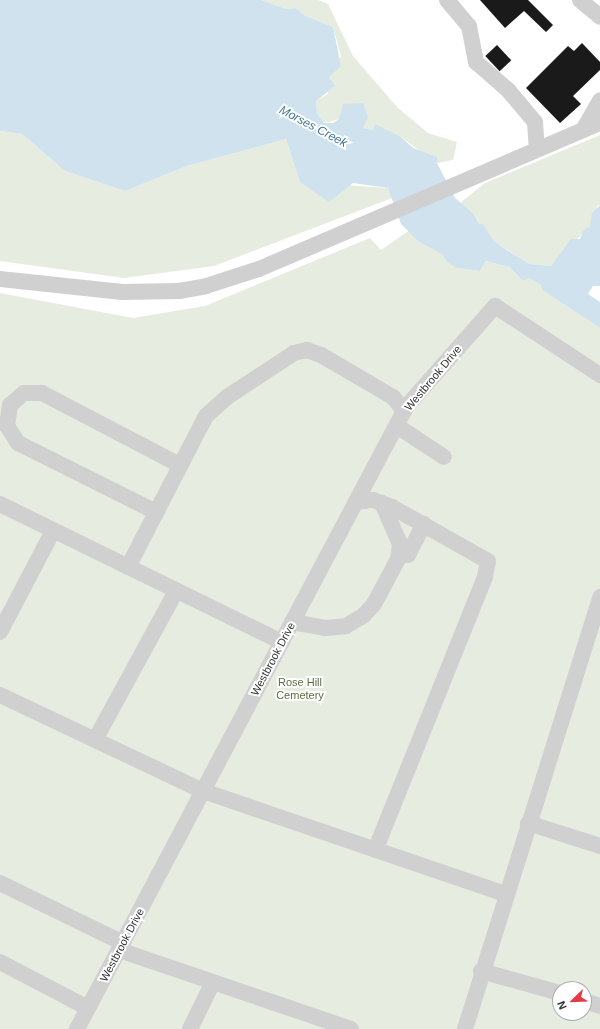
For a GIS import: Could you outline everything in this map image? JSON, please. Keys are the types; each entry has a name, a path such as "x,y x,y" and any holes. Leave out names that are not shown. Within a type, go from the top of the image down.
{"lane":[{"path":"447,0 469,26 476,62 508,90 534,122 537,149"},
{"path":"580,0 600,17"},
{"path":"583,130 600,101"},
{"path":"0,279 122,292 199,287 259,269 600,123"},
{"name":"Westbrook Drive","path":"77,1029 404,411 495,306 600,375"},
{"path":"128,567 200,424 212,409 300,351 307,350 321,355 393,397 404,411"},
{"path":"156,512 18,443 7,426 10,405 24,392 42,393 180,465"},
{"path":"397,426 444,457"},
{"path":"356,502 373,500 382,503 424,524 488,561 485,577 375,850"},
{"path":"292,622 325,628 346,626 364,616 374,604 399,552 400,544 393,522 382,503"},
{"path":"0,504 282,642"},
{"path":"399,552 408,555 424,524"},
{"path":"0,632 54,531"},
{"path":"96,738 176,591"},
{"path":"465,1029 505,894 600,597"},
{"path":"0,695 96,738 164,774 203,791 505,894"},
{"path":"528,823 600,846"},
{"path":"0,883 121,946 213,982 351,1029"},
{"path":"0,962 88,1008"},
{"path":"481,971 552,991"},
{"path":"190,1029 213,982"}],"green space":[{"path":"261,0 318,0 328,4 353,56 397,107 428,133 457,142 453,160 437,163 401,137 375,125 373,130 363,128 363,124 339,119 324,123 317,113 316,101 328,94 329,77 341,56 333,27 304,15 296,8 286,9"},
{"path":"0,131 22,134 65,171 125,191 187,166 286,139 300,182 388,188 392,198 214,266 124,278 0,261"},
{"path":"600,135 600,205 597,206 590,226 551,266 530,264 494,241 483,224 479,224 474,214 460,203 485,183"},
{"name":"Rose Hill Cemetery","path":"410,230 419,242 443,255 457,268 480,271 486,261 509,267 523,281 529,278 540,284 542,290 600,328 600,1029 0,1029 0,293 133,318 205,306 370,238 381,250"}],"water":[{"name":"Morses Creek","path":"0,0 261,0 286,9 296,8 304,15 333,27 341,66 329,77 335,86 316,101 317,113 324,123 333,123 339,119 343,104 363,103 368,117 363,128 373,130 375,124 401,137 413,148 437,157 437,163 455,198 474,214 479,224 483,224 494,241 507,250 530,264 551,266 571,239 580,239 583,231 590,226 592,213 600,205 600,286 593,286 588,294 600,302 600,328 542,290 540,284 529,278 523,281 509,267 486,261 480,271 457,268 447,262 443,255 419,242 401,224 388,188 353,183 329,202 300,182 286,139 187,166 125,191 65,171 22,134 0,131"}],"building":[{"path":"480,0 528,0 553,25 546,32 524,11 505,28"},
{"path":"582,43 600,62 600,70 573,96 581,104 560,123 526,88 568,46 574,51"},
{"path":"497,45 511,60 500,71 485,56"}]}
